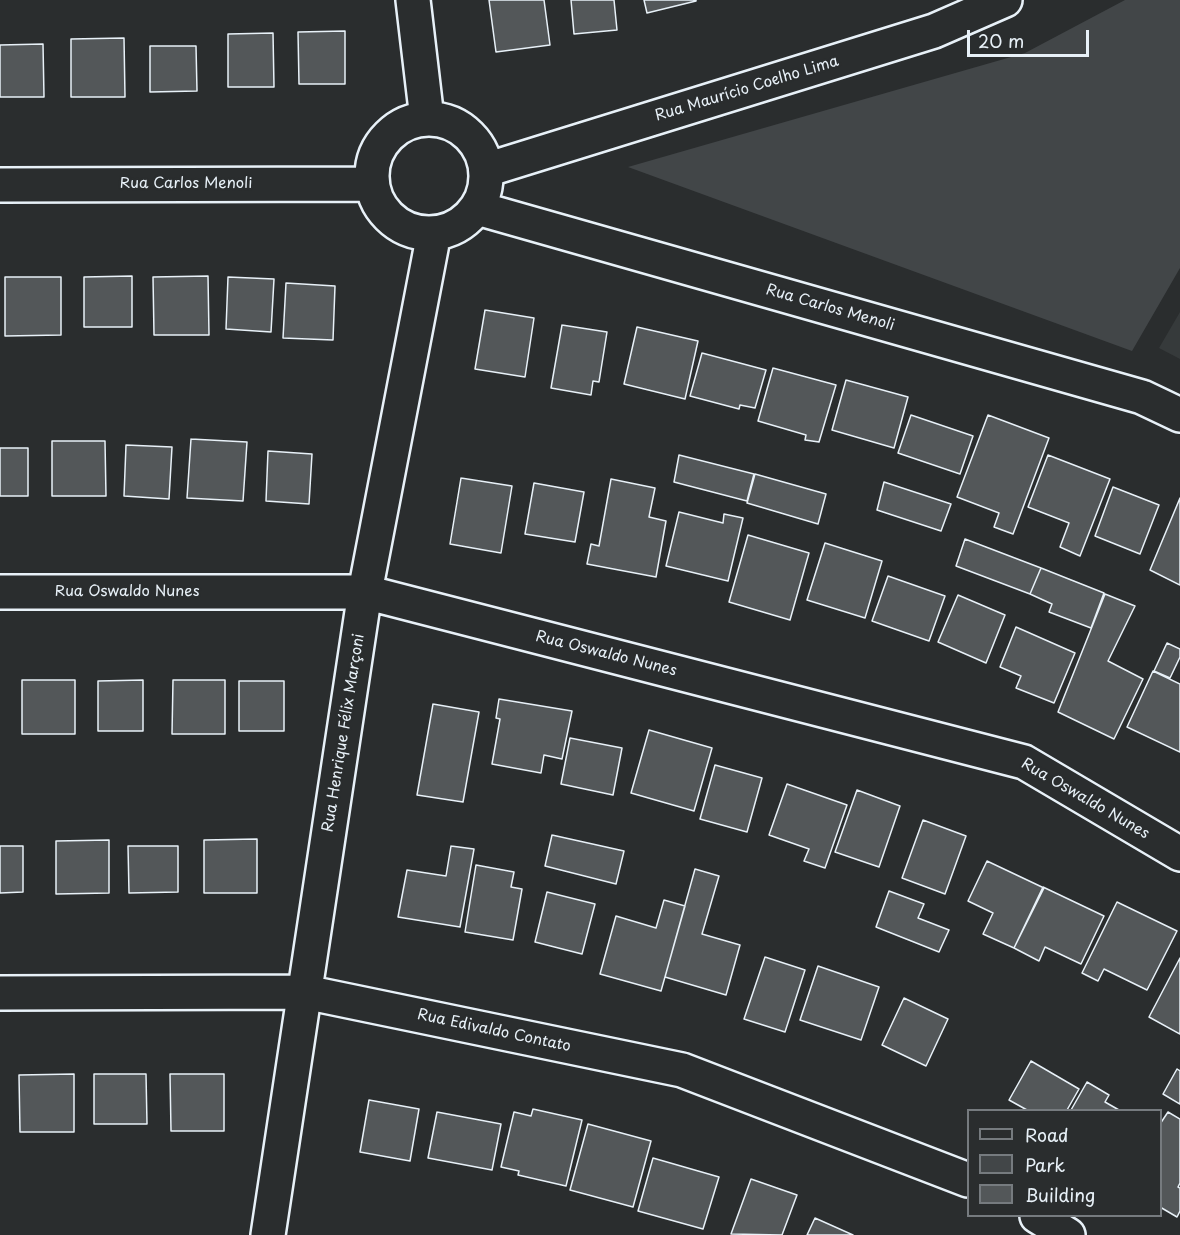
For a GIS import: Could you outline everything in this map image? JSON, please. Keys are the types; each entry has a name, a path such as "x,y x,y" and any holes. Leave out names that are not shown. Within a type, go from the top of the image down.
{"street":[{"path":"413,0 427,119"},
{"name":"Rua Maurício Coelho Lima","path":"486,170 934,31 1005,0"},
{"path":"427,119 446,121 464,130 479,147 486,170 484,193 477,208 466,220 451,229 434,233 417,232 401,226 388,215 378,201 372,184 373,165 379,148 391,133 408,123 427,119"},
{"name":"Rua Carlos Menoli","path":"0,184 372,184"},
{"name":"Rua Carlos Menoli","path":"477,208 1142,396 1180,415"},
{"name":"Rua Henrique Félix Marçoni","path":"268,1235 366,592 434,233"},
{"name":"Rua Oswaldo Nunes","path":"0,592 366,592 1024,762 1180,854"},
{"name":"Rua Edivaldo Contato","path":"0,993 305,992 682,1070 967,1179"},
{"path":"1040,1217 1068,1235"}],"shaded area":[{"path":"1180,312 1180,359 1159,348"}],"green space":[{"path":"1125,0 1180,0 1180,268 1132,351 628,167 1025,53"}],"building":[{"path":"489,0 544,0 550,45 496,52"},
{"path":"571,0 614,0 617,30 574,34"},
{"path":"644,0 696,0 696,1 647,13"},
{"path":"345,31 345,84 299,84 298,32"},
{"path":"273,33 274,87 228,87 228,34"},
{"path":"124,38 125,97 71,97 71,39"},
{"path":"43,44 44,97 0,97 0,45"},
{"path":"150,46 196,46 197,91 150,92"},
{"path":"132,276 132,327 84,327 84,277"},
{"path":"208,276 209,335 154,335 153,277"},
{"path":"5,277 61,277 61,335 5,336"},
{"path":"228,277 274,279 271,332 226,329"},
{"path":"286,283 335,286 333,340 283,338"},
{"path":"485,310 534,318 525,377 475,369"},
{"path":"562,325 607,332 599,382 593,381 591,395 551,388"},
{"path":"637,327 698,341 685,399 624,384"},
{"path":"702,353 766,370 755,408 740,405 739,409 690,396"},
{"path":"773,368 836,385 819,442 805,440 806,435 758,421"},
{"path":"846,380 908,397 894,448 832,430"},
{"path":"911,415 973,436 960,474 898,453"},
{"path":"988,415 1049,438 1013,534 994,527 999,513 957,497"},
{"path":"191,439 247,442 243,501 187,498"},
{"path":"52,441 105,441 106,496 52,496"},
{"path":"126,445 172,447 169,499 124,496"},
{"path":"0,448 28,448 28,496 0,496"},
{"path":"268,451 312,454 309,504 266,501"},
{"path":"679,455 754,474 747,501 674,482"},
{"path":"1048,455 1110,479 1080,556 1060,547 1069,523 1028,507"},
{"path":"755,474 826,494 818,524 747,503"},
{"path":"461,478 512,486 501,553 450,544"},
{"path":"611,479 655,488 649,517 666,521 656,577 587,564 591,544 599,546"},
{"path":"884,482 951,504 941,531 877,510"},
{"path":"534,483 584,492 575,542 525,534"},
{"path":"1113,487 1159,505 1140,554 1095,536"},
{"path":"1180,498 1180,585 1150,570"},
{"path":"679,512 723,523 724,514 743,518 728,581 666,566"},
{"path":"748,535 809,553 790,620 729,602"},
{"path":"965,539 1041,568 1030,594 956,566"},
{"path":"825,543 882,561 865,618 807,600"},
{"path":"1041,568 1104,593 1091,628 1049,612 1052,604 1030,594"},
{"path":"888,576 945,596 929,641 872,621"},
{"path":"1105,594 1135,606 1108,661 1143,679 1114,739 1058,712"},
{"path":"958,595 1005,615 986,663 938,642"},
{"path":"1016,627 1075,653 1054,703 1016,688 1021,676 1000,667"},
{"path":"1167,643 1180,649 1180,657 1170,678 1154,671"},
{"path":"1153,671 1180,684 1180,752 1127,727"},
{"path":"22,680 75,680 75,734 22,734"},
{"path":"143,680 143,731 98,731 98,681"},
{"path":"173,680 225,680 225,734 172,734"},
{"path":"239,681 284,681 284,731 239,731"},
{"path":"499,699 572,711 562,759 544,755 541,773 492,764 500,719 496,718"},
{"path":"433,704 479,712 463,802 417,795"},
{"path":"649,730 712,748 694,811 631,793"},
{"path":"570,738 622,748 613,795 561,784"},
{"path":"715,765 762,778 747,832 700,819"},
{"path":"787,784 847,805 825,868 804,861 809,849 769,835"},
{"path":"857,790 900,806 879,867 835,852"},
{"path":"923,820 966,836 945,894 902,878"},
{"path":"552,835 624,851 616,884 545,866"},
{"path":"257,839 257,893 204,893 204,840"},
{"path":"109,840 109,893 56,894 56,841"},
{"path":"0,846 23,846 23,892 0,893"},
{"path":"128,846 178,846 178,892 129,893"},
{"path":"451,846 474,849 460,927 398,917 407,870 446,876"},
{"path":"987,861 1044,888 1014,948 983,934 993,913 968,901"},
{"path":"476,865 514,872 511,887 522,889 513,940 465,932"},
{"path":"695,869 719,876 702,934 740,945 726,995 665,977"},
{"path":"1043,887 1104,916 1081,964 1045,947 1039,961 1014,948"},
{"path":"889,891 924,904 918,918 949,930 939,952 876,927"},
{"path":"547,892 595,904 582,954 535,942"},
{"path":"664,900 685,906 661,991 600,974 616,916 656,928"},
{"path":"1117,902 1177,931 1147,990 1104,969 1098,981 1082,973"},
{"path":"765,957 805,970 785,1032 744,1019"},
{"path":"1180,958 1180,1034 1149,1017"},
{"path":"818,966 879,987 861,1040 800,1020"},
{"path":"904,998 948,1019 926,1066 882,1045"},
{"path":"1031,1061 1079,1089 1068,1109 1025,1109 1009,1100"},
{"path":"1177,1069 1180,1071 1180,1104 1163,1094"},
{"path":"74,1074 74,1132 20,1132 19,1075"},
{"path":"94,1074 146,1074 147,1124 94,1124"},
{"path":"170,1074 224,1074 224,1131 171,1131"},
{"path":"1087,1082 1109,1095 1105,1102 1117,1109 1072,1109"},
{"path":"369,1100 419,1109 410,1161 360,1152"},
{"path":"533,1109 582,1120 566,1186 518,1175 519,1171 501,1167 514,1112 531,1116"},
{"path":"437,1112 501,1124 492,1170 428,1158"},
{"path":"1168,1112 1180,1119 1180,1183 1178,1187 1180,1188 1180,1211 1177,1217 1162,1208 1162,1121"},
{"path":"588,1124 651,1141 633,1207 570,1190"},
{"path":"653,1158 719,1177 703,1229 638,1211"},
{"path":"751,1179 797,1195 782,1235 731,1234"},
{"path":"815,1218 853,1235 807,1235"}]}
